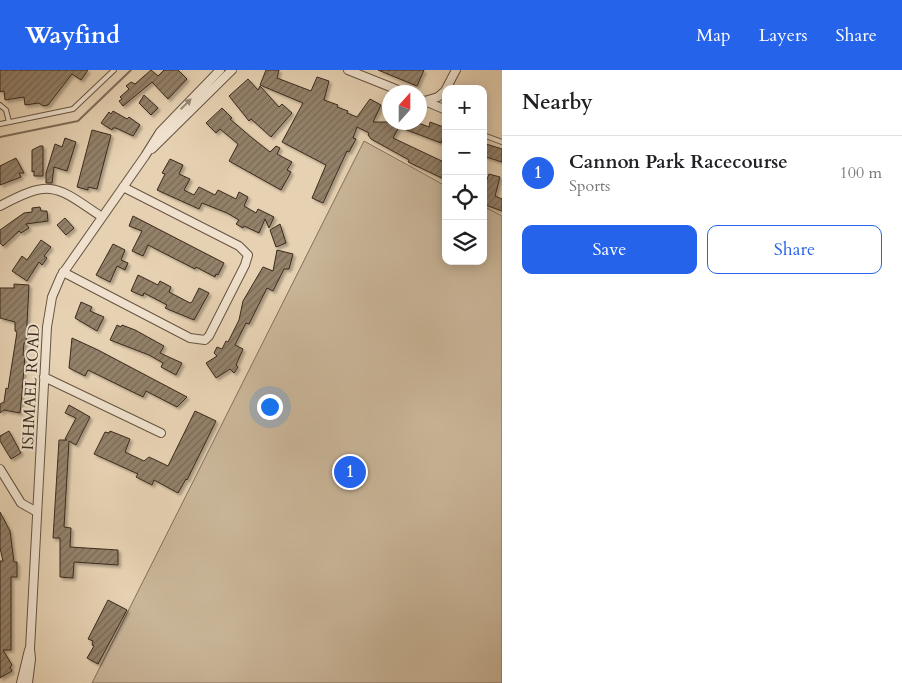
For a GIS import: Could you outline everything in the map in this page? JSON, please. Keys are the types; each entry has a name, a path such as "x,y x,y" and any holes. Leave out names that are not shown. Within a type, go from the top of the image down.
{"street":[{"name":"ISHMAEL ROAD","path":"21,683 30,648 44,378 49,309 54,292 64,272 165,126 220,70"},
{"name":"ISHMAEL ROAD","path":"145,156 229,70"},
{"path":"348,70 386,85"},
{"path":"448,85 456,70"},
{"path":"427,99 438,97 442,93"},
{"path":"427,102 442,108"},
{"path":"64,272 190,338 205,340 209,336 245,265 248,255 239,246 123,187"},
{"path":"0,206 30,191 49,188 68,193 102,218"},
{"path":"44,378 160,433"},
{"path":"0,469 21,502 37,512"},
{"name":"ISHMAEL ROAD","path":"28,683 32,659 30,648"}],"lane":[{"path":"0,124 73,109 114,70"},
{"path":"0,105 6,110 9,122"},
{"path":"487,136 502,142"}],"shaded area":[{"path":"364,141 442,184 442,265 487,265 487,208 502,216 502,683 92,683"}],"building":[{"path":"0,70 88,70 81,80 72,74 48,105 43,106 39,103 25,105 24,97 5,100 4,91 0,92"},
{"path":"151,70 158,76 164,70 178,70 187,79 168,99 152,82 123,106 119,101 122,99 120,97 129,89 126,86 131,82 135,84"},
{"path":"266,70 279,70 277,78 311,91 317,77 329,81 324,100 338,105 337,107 357,117 370,99 381,105 373,122 382,122 382,130 397,130 393,138 442,161 442,178 408,162 409,160 371,139 368,135 369,133 357,127 353,138 356,139 349,152 347,151 323,203 312,198 326,165 282,142 303,103 260,85"},
{"path":"378,70 424,70 417,85"},
{"path":"248,79 258,90 260,86 279,107 282,104 292,113 271,137 251,119 249,121 229,96"},
{"path":"144,95 158,108 151,115 139,103"},
{"path":"222,108 232,118 230,119 270,152 276,146 280,148 277,154 292,162 287,170 291,172 281,190 229,161 238,144 220,129 216,133 206,123"},
{"path":"113,111 127,119 129,117 140,125 133,136 116,128 112,130 101,123 109,112 111,114"},
{"path":"430,122 442,126 441,143 407,130 427,130"},
{"path":"92,130 111,135 97,189 88,187 88,190 77,187"},
{"path":"65,138 76,142 67,171 54,167 52,183 46,183 46,173 55,144 62,147"},
{"path":"487,144 502,149 502,162 487,157"},
{"path":"43,146 43,176 34,176 34,171 32,172 32,150"},
{"path":"16,158 24,173 19,173 21,177 0,185 0,166"},
{"path":"170,159 183,165 179,174 190,179 184,190 194,195 199,187 215,195 218,190 236,199 239,192 248,197 244,206 256,213 258,209 274,217 269,228 265,219 259,233 244,226 243,228 236,224 239,220 227,213 202,203 199,209 157,190 165,174 162,173"},
{"path":"489,174 500,177 495,196 502,199 502,211 487,205 487,179"},
{"path":"40,207 41,211 47,211 48,221 26,224 29,228 21,233 19,231 3,246 0,243 0,230 24,213 32,212 32,208"},
{"path":"133,216 224,263 218,275 216,274 215,277 196,267 195,269 148,245 143,256 132,251 142,231 129,226"},
{"path":"65,218 74,228 66,235 57,225"},
{"path":"280,224 286,243 276,247 270,230"},
{"path":"41,240 51,247 44,256 47,258 42,265 39,262 27,281 12,271 22,256 27,260"},
{"path":"113,244 125,250 121,260 128,263 125,270 117,266 110,282 96,275"},
{"path":"277,250 293,254 289,269 284,269 273,291 267,288 249,324 246,323 235,345 243,349 236,365 238,367 234,373 230,369 216,378 206,363 217,356 214,353 217,347 222,349 226,341 228,342 239,320 243,301 263,267 273,271"},
{"path":"138,275 158,285 160,281 171,287 169,292 190,303 199,288 209,293 194,320 165,308 167,305 144,293 143,296 131,291"},
{"path":"14,284 29,285 20,413 4,410 0,413 0,404 4,402 6,388 8,389 17,332 15,331 15,322 0,318 0,288 14,288"},
{"path":"81,302 92,307 90,311 104,317 97,331 75,318"},
{"path":"117,325 135,330 164,346 160,353 182,363 176,375 161,367 163,363 149,355 110,340"},
{"path":"72,338 187,397 177,407 146,391 143,397 88,370 85,376 69,368"},
{"path":"69,405 90,417 76,445 69,441 64,527 71,528 70,547 118,550 118,565 74,562 73,578 60,577 60,538 53,538 59,440 67,440 65,439 76,418 65,413"},
{"path":"195,411 216,421 187,480 178,493 154,480 152,485 136,477 138,474 94,454 105,432 109,433 110,431 130,439 125,452 144,461 149,457 168,466"},
{"path":"9,431 21,453 11,459 0,441 0,436"},
{"path":"0,512 10,531 14,562 17,562 17,577 11,577 11,650 3,650 12,665 10,667 12,671 0,678 0,561 3,561 0,548"},
{"path":"108,600 127,610 98,664 87,658 94,646 92,645 93,641 88,639"}],"waterway":[{"path":"0,137 78,121 131,70"}],"place":[{"name":"Cannon Park Racecourse","path":"350,472"}]}
